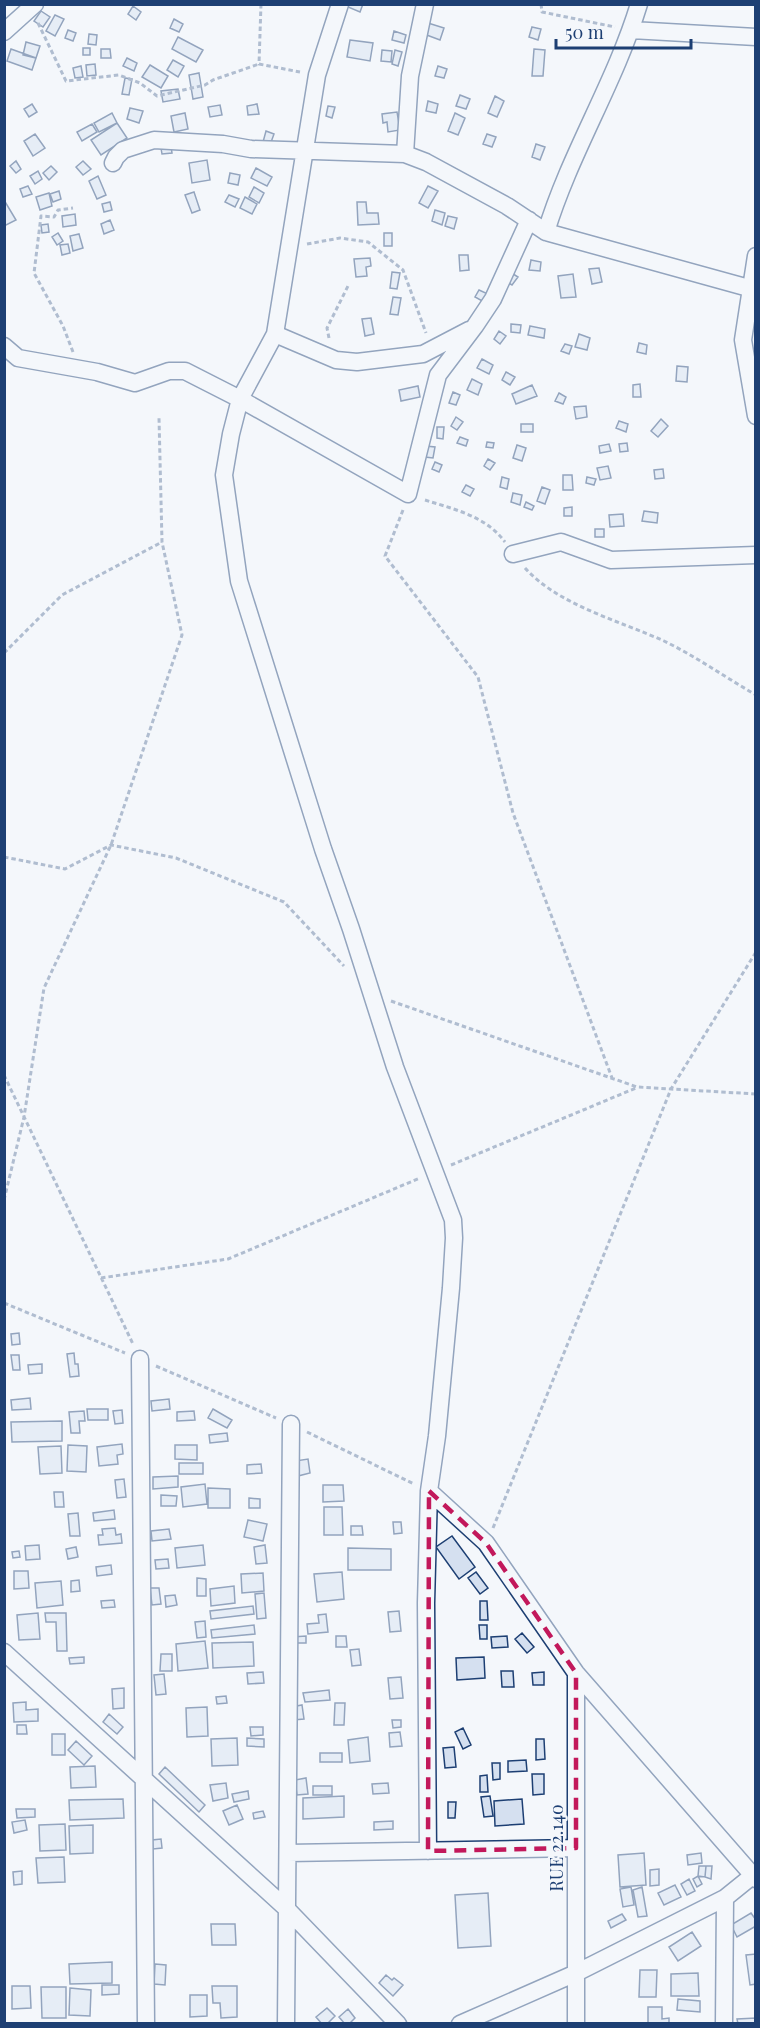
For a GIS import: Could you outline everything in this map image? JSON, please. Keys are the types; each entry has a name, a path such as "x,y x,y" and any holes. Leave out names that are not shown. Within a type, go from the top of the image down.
{"street":[{"path":"340,4 317,75 275,334 240,399 224,475 239,581 384,1036 453,1220 454,1238 438,1426 429,1491 426,1603 428,1851"},
{"path":"405,154 410,76 425,4"},
{"path":"546,232 568,170 617,67 639,4"},
{"path":"4,32 33,6"},
{"path":"631,30 756,37"},
{"path":"113,163 116,156 123,150 154,140 223,144 251,149 405,154 507,206 546,232 753,290"},
{"path":"4,346 18,358 97,372 135,383 169,371 185,371 240,399 408,494 438,375 493,299 529,220"},
{"path":"756,256 753,290 742,340 754,394 756,416"},
{"path":"275,334 336,360 357,362 410,357 433,351 475,326"},
{"path":"513,554 561,542 611,560 756,555"},
{"path":"140,1359 146,2024"},
{"path":"286,2024 291,1424"},
{"path":"429,1491 486,1543 576,1673 755,1876 725,1898 576,1973 460,2024"},
{"path":"4,1652 287,1909 398,2024"},
{"name":"RUE 22.140","path":"576,1673 576,2024"},
{"path":"288,1854 576,1848"},
{"path":"724,2024 725,1898"}],"path":[{"path":"259,64 261,4"},
{"path":"542,4 542,12 631,30"},
{"path":"33,6 66,81 119,75 140,83 157,96 205,85 259,64 317,75"},
{"path":"73,208 58,210 54,217 41,216 34,273 63,326 74,353"},
{"path":"291,240 307,244 340,238 368,242 403,270 433,351"},
{"path":"336,360 330,346 327,328 349,284"},
{"path":"4,1200 24,1117 44,988 111,845 182,635 162,542 159,418"},
{"path":"612,1078 513,813 478,676 385,556 408,494 477,518 498,533 530,573 562,596 597,614 665,641 756,695"},
{"path":"4,652 63,595 162,542"},
{"path":"486,1543 670,1089 756,952"},
{"path":"4,1075 140,1359"},
{"path":"100,1278 228,1258 637,1087"},
{"path":"4,1303 291,1424 429,1491"}],"highlighted area":[{"path":"429,1491 486,1543 576,1673 576,1848 428,1851"}],"building":[{"path":"350,4 363,4 360,12 348,7"},
{"path":"133,6 141,12 136,20 128,14"},
{"path":"41,11 50,17 43,27 34,21"},
{"path":"55,15 64,19 55,36 46,31"},
{"path":"174,19 183,24 179,32 170,28"},
{"path":"428,23 444,28 440,40 424,34"},
{"path":"532,27 541,29 538,40 529,37"},
{"path":"68,30 76,33 73,41 65,38"},
{"path":"394,31 406,35 404,43 392,40"},
{"path":"89,34 97,35 96,45 88,44"},
{"path":"178,37 203,50 196,62 172,49"},
{"path":"350,40 373,43 370,61 347,57"},
{"path":"26,42 40,46 36,58 23,55"},
{"path":"83,48 90,48 90,55 83,55"},
{"path":"11,49 36,58 32,70 7,61"},
{"path":"101,49 110,49 111,58 101,58"},
{"path":"534,49 545,50 543,76 532,76"},
{"path":"382,50 392,51 391,62 381,61"},
{"path":"395,50 402,52 398,66 392,64"},
{"path":"127,58 137,63 134,71 123,66"},
{"path":"173,60 184,66 178,77 167,70"},
{"path":"95,64 96,75 87,76 86,65"},
{"path":"150,65 168,76 161,88 142,77"},
{"path":"81,66 83,77 75,78 73,68"},
{"path":"438,66 447,69 444,78 435,76"},
{"path":"199,73 203,97 193,99 189,75"},
{"path":"125,78 132,79 129,95 122,94"},
{"path":"178,89 180,99 163,102 161,91"},
{"path":"460,95 470,99 466,109 456,106"},
{"path":"495,96 504,101 497,117 488,113"},
{"path":"428,101 438,104 436,113 426,111"},
{"path":"32,104 37,112 29,117 24,109"},
{"path":"257,104 259,114 248,115 247,106"},
{"path":"220,105 222,115 210,117 208,107"},
{"path":"328,106 335,107 332,118 326,116"},
{"path":"130,108 143,111 139,123 127,119"},
{"path":"397,112 400,130 388,132 387,122 383,123 382,114"},
{"path":"112,113 117,123 99,132 94,123"},
{"path":"185,113 188,129 174,132 171,116"},
{"path":"455,113 465,118 458,135 448,131"},
{"path":"117,123 127,138 101,155 91,140"},
{"path":"92,124 97,132 82,141 77,132"},
{"path":"266,131 274,134 270,145 263,142"},
{"path":"35,134 45,148 33,156 24,141"},
{"path":"487,134 496,137 492,147 483,144"},
{"path":"536,144 545,147 540,160 532,157"},
{"path":"171,146 172,153 162,154 161,148"},
{"path":"207,160 210,180 192,183 189,163"},
{"path":"16,161 21,169 16,173 10,166"},
{"path":"83,161 91,169 83,175 76,167"},
{"path":"51,166 57,172 49,180 43,173"},
{"path":"256,168 272,177 267,186 251,178"},
{"path":"38,171 42,179 35,184 30,176"},
{"path":"230,173 240,175 238,185 228,183"},
{"path":"98,176 106,195 97,199 89,181"},
{"path":"28,186 32,194 23,197 20,189"},
{"path":"428,186 438,191 428,208 419,203"},
{"path":"254,187 264,193 259,203 249,197"},
{"path":"59,191 61,199 53,202 50,194"},
{"path":"194,192 200,210 192,213 185,195"},
{"path":"49,193 52,206 40,210 36,197"},
{"path":"229,195 239,199 235,207 225,202"},
{"path":"245,197 257,204 252,214 240,208"},
{"path":"4,200 16,220 4,226"},
{"path":"110,202 112,210 104,212 102,204"},
{"path":"357,202 366,202 367,213 378,213 379,224 358,225"},
{"path":"435,210 445,213 442,225 432,221"},
{"path":"75,214 76,225 63,227 62,216"},
{"path":"448,216 457,218 454,229 445,226"},
{"path":"110,220 114,230 104,234 101,224"},
{"path":"48,224 49,232 42,233 41,225"},
{"path":"58,233 63,241 57,245 52,237"},
{"path":"384,233 392,233 392,246 384,246"},
{"path":"79,234 83,248 73,251 70,236"},
{"path":"68,244 70,253 62,255 60,245"},
{"path":"459,255 468,255 469,270 460,271"},
{"path":"370,258 371,266 366,267 367,276 356,277 354,259"},
{"path":"531,260 541,262 540,271 529,270"},
{"path":"599,268 602,282 592,284 589,269"},
{"path":"392,272 400,273 397,289 390,288"},
{"path":"510,272 518,277 512,285 505,281"},
{"path":"573,274 576,297 561,298 558,276"},
{"path":"479,290 488,294 484,302 475,297"},
{"path":"393,297 401,298 398,315 390,314"},
{"path":"371,318 374,334 365,336 362,319"},
{"path":"511,324 521,325 520,333 511,332"},
{"path":"530,326 545,329 544,338 528,335"},
{"path":"499,331 506,336 500,344 494,339"},
{"path":"579,334 590,338 587,350 575,347"},
{"path":"639,343 647,345 646,354 637,352"},
{"path":"565,344 572,346 569,354 561,351"},
{"path":"482,359 493,365 489,374 477,368"},
{"path":"677,366 688,367 687,382 676,381"},
{"path":"506,372 515,377 510,385 502,380"},
{"path":"472,379 482,384 478,395 467,390"},
{"path":"640,384 641,397 633,397 633,385"},
{"path":"532,385 537,396 516,404 512,394"},
{"path":"418,386 420,397 401,401 399,390"},
{"path":"453,392 460,395 456,405 449,403"},
{"path":"559,393 566,397 563,404 555,401"},
{"path":"586,406 587,417 576,419 574,407"},
{"path":"456,417 463,422 457,430 451,426"},
{"path":"661,419 668,426 658,437 651,431"},
{"path":"619,421 628,424 626,432 616,428"},
{"path":"521,424 533,424 533,432 521,432"},
{"path":"437,427 444,427 443,439 437,438"},
{"path":"460,437 468,440 466,446 457,443"},
{"path":"487,442 494,443 493,448 486,447"},
{"path":"627,443 628,451 620,452 619,444"},
{"path":"609,444 611,451 600,453 599,446"},
{"path":"517,445 526,448 522,461 513,458"},
{"path":"426,446 435,447 433,458 425,457"},
{"path":"488,459 495,463 490,470 484,466"},
{"path":"435,462 442,465 439,472 432,469"},
{"path":"608,466 611,478 600,480 597,468"},
{"path":"663,469 664,478 655,479 654,470"},
{"path":"563,475 572,475 573,490 563,490"},
{"path":"502,477 509,479 507,489 500,487"},
{"path":"587,477 596,479 594,485 586,483"},
{"path":"466,485 474,489 470,496 462,492"},
{"path":"542,487 550,490 545,504 537,501"},
{"path":"513,493 522,495 520,505 511,502"},
{"path":"526,502 534,506 532,510 524,507"},
{"path":"572,507 572,516 564,516 564,508"},
{"path":"644,511 658,513 657,523 642,521"},
{"path":"623,514 624,526 610,527 609,515"},
{"path":"595,529 604,529 604,537 595,537"},
{"path":"19,1333 20,1344 12,1345 11,1334"},
{"path":"74,1353 79,1376 70,1377 67,1354"},
{"path":"11,1355 19,1355 20,1370 13,1370"},
{"path":"42,1364 42,1373 29,1374 28,1365"},
{"path":"30,1398 31,1409 12,1410 11,1400"},
{"path":"169,1399 170,1409 152,1411 151,1401"},
{"path":"87,1409 108,1409 108,1420 88,1420"},
{"path":"213,1409 232,1420 227,1428 208,1418"},
{"path":"122,1410 123,1423 115,1424 113,1411"},
{"path":"84,1411 85,1421 79,1421 80,1433 71,1433 69,1412"},
{"path":"194,1411 195,1420 177,1421 177,1412"},
{"path":"62,1421 62,1441 12,1442 11,1422"},
{"path":"227,1433 228,1441 210,1443 209,1435"},
{"path":"122,1444 123,1454 117,1455 118,1464 99,1466 97,1447"},
{"path":"68,1445 87,1446 86,1472 67,1471"},
{"path":"175,1445 197,1445 197,1460 175,1459"},
{"path":"61,1446 62,1473 40,1474 38,1447"},
{"path":"308,1459 310,1473 298,1476 295,1461"},
{"path":"179,1463 203,1463 203,1474 179,1474"},
{"path":"261,1464 262,1473 247,1474 247,1465"},
{"path":"178,1476 178,1487 153,1489 153,1477"},
{"path":"124,1479 126,1497 117,1498 115,1480"},
{"path":"205,1484 207,1504 183,1507 181,1487"},
{"path":"323,1485 343,1485 344,1501 323,1502"},
{"path":"208,1488 230,1489 230,1508 208,1508"},
{"path":"54,1492 63,1492 64,1507 55,1507"},
{"path":"161,1495 177,1496 176,1506 161,1506"},
{"path":"249,1498 260,1499 260,1508 249,1508"},
{"path":"324,1507 342,1507 343,1535 324,1535"},
{"path":"114,1510 115,1519 94,1521 93,1513"},
{"path":"78,1513 80,1536 70,1536 68,1514"},
{"path":"248,1520 267,1524 263,1541 244,1537"},
{"path":"393,1522 401,1522 402,1533 394,1534"},
{"path":"351,1526 362,1526 363,1535 351,1535"},
{"path":"115,1528 116,1535 121,1534 122,1543 99,1545 98,1535 103,1535 102,1529"},
{"path":"169,1529 171,1539 152,1541 151,1531"},
{"path":"452,1536 475,1567 459,1579 436,1547"},
{"path":"39,1545 40,1559 26,1560 25,1546"},
{"path":"203,1545 205,1565 177,1568 175,1548"},
{"path":"265,1545 267,1563 256,1564 254,1547"},
{"path":"76,1547 78,1557 68,1559 66,1549"},
{"path":"348,1548 391,1549 391,1570 348,1570"},
{"path":"19,1551 20,1557 13,1558 12,1552"},
{"path":"168,1559 169,1568 156,1569 155,1560"},
{"path":"111,1565 112,1574 97,1576 96,1567"},
{"path":"14,1571 28,1571 29,1588 14,1589"},
{"path":"342,1572 344,1599 317,1602 314,1574"},
{"path":"476,1572 488,1588 480,1594 468,1578"},
{"path":"263,1573 264,1591 242,1593 241,1574"},
{"path":"197,1578 206,1579 206,1596 197,1596"},
{"path":"79,1580 80,1591 71,1592 71,1581"},
{"path":"61,1581 63,1605 37,1608 35,1583"},
{"path":"234,1586 235,1603 211,1606 210,1589"},
{"path":"150,1588 159,1588 161,1604 152,1605"},
{"path":"264,1593 266,1618 257,1619 255,1594"},
{"path":"175,1595 177,1605 166,1607 165,1596"},
{"path":"114,1600 115,1607 102,1608 101,1601"},
{"path":"480,1601 487,1601 488,1620 480,1620"},
{"path":"253,1606 254,1614 211,1619 210,1611"},
{"path":"399,1611 401,1631 390,1632 388,1612"},
{"path":"38,1613 40,1639 19,1640 17,1615"},
{"path":"45,1613 66,1613 67,1651 57,1651 56,1622 46,1622"},
{"path":"326,1614 328,1632 308,1634 307,1624 319,1623 318,1615"},
{"path":"205,1621 206,1637 197,1638 195,1622"},
{"path":"254,1625 255,1634 212,1638 211,1630"},
{"path":"479,1625 487,1625 487,1639 480,1639"},
{"path":"522,1633 534,1647 527,1653 515,1639"},
{"path":"306,1636 306,1643 292,1643 292,1637"},
{"path":"336,1636 346,1636 347,1647 336,1647"},
{"path":"507,1636 508,1647 492,1648 491,1637"},
{"path":"205,1641 208,1668 178,1671 176,1644"},
{"path":"253,1642 254,1666 213,1668 212,1643"},
{"path":"359,1649 361,1665 352,1666 350,1650"},
{"path":"161,1654 172,1654 172,1671 160,1671"},
{"path":"84,1657 84,1663 70,1664 69,1658"},
{"path":"484,1657 485,1678 457,1680 456,1658"},
{"path":"501,1671 513,1671 514,1687 502,1687"},
{"path":"263,1672 264,1683 248,1684 247,1673"},
{"path":"544,1672 544,1685 533,1685 532,1673"},
{"path":"164,1674 166,1694 156,1695 154,1675"},
{"path":"401,1677 403,1698 390,1699 388,1678"},
{"path":"124,1688 124,1708 113,1709 112,1689"},
{"path":"329,1690 330,1700 305,1702 303,1693"},
{"path":"226,1696 227,1703 217,1704 216,1697"},
{"path":"26,1702 26,1710 38,1709 38,1721 14,1722 13,1703"},
{"path":"335,1703 345,1703 344,1725 334,1725"},
{"path":"302,1705 304,1719 293,1720 291,1707"},
{"path":"207,1707 208,1736 187,1737 186,1708"},
{"path":"109,1714 123,1727 117,1734 103,1722"},
{"path":"392,1720 401,1720 401,1727 393,1728"},
{"path":"17,1725 26,1725 27,1734 17,1734"},
{"path":"250,1727 263,1727 263,1735 251,1736"},
{"path":"463,1728 471,1745 463,1749 455,1732"},
{"path":"400,1732 402,1746 390,1747 389,1733"},
{"path":"52,1734 65,1734 65,1755 52,1755"},
{"path":"368,1737 370,1761 350,1763 348,1740"},
{"path":"237,1738 238,1765 212,1766 211,1739"},
{"path":"247,1738 264,1739 264,1747 247,1746"},
{"path":"536,1739 544,1739 545,1759 536,1760"},
{"path":"76,1741 92,1756 84,1765 68,1750"},
{"path":"454,1747 456,1767 445,1768 443,1748"},
{"path":"320,1753 342,1753 342,1762 320,1762"},
{"path":"526,1760 527,1771 508,1772 508,1761"},
{"path":"492,1763 500,1763 500,1779 493,1780"},
{"path":"95,1766 96,1787 71,1788 70,1767"},
{"path":"165,1767 205,1805 199,1812 159,1774"},
{"path":"532,1774 544,1774 544,1794 533,1795"},
{"path":"487,1775 488,1792 480,1792 480,1776"},
{"path":"306,1778 308,1794 297,1795 295,1780"},
{"path":"226,1783 228,1798 213,1801 210,1785"},
{"path":"388,1783 389,1793 373,1794 372,1784"},
{"path":"313,1786 332,1786 332,1795 313,1795"},
{"path":"248,1791 249,1799 234,1802 232,1794"},
{"path":"344,1796 344,1817 303,1819 303,1798"},
{"path":"490,1796 493,1816 484,1817 481,1797"},
{"path":"123,1799 124,1818 70,1820 69,1800"},
{"path":"522,1799 524,1824 495,1826 494,1801"},
{"path":"448,1802 456,1802 455,1818 448,1818"},
{"path":"237,1805 243,1819 229,1825 223,1811"},
{"path":"16,1809 35,1809 35,1817 17,1818"},
{"path":"263,1811 265,1817 254,1819 253,1813"},
{"path":"25,1820 27,1830 14,1833 12,1822"},
{"path":"393,1821 393,1829 374,1830 374,1822"},
{"path":"65,1824 66,1850 40,1851 39,1825"},
{"path":"93,1825 93,1853 70,1854 69,1826"},
{"path":"161,1839 162,1848 153,1849 152,1840"},
{"path":"644,1853 646,1885 620,1887 618,1855"},
{"path":"701,1853 702,1863 688,1865 687,1855"},
{"path":"64,1857 65,1882 38,1883 36,1858"},
{"path":"699,1866 706,1866 705,1877 698,1876"},
{"path":"706,1866 712,1866 711,1879 705,1877"},
{"path":"659,1869 659,1885 650,1886 650,1870"},
{"path":"22,1871 22,1884 14,1885 13,1872"},
{"path":"698,1876 702,1884 697,1887 693,1879"},
{"path":"689,1879 695,1891 687,1895 681,1884"},
{"path":"675,1885 681,1897 664,1905 658,1893"},
{"path":"631,1887 634,1905 623,1907 620,1889"},
{"path":"642,1887 647,1916 638,1917 633,1890"},
{"path":"488,1893 491,1946 458,1948 455,1895"},
{"path":"751,1913 756,1920 756,1926 737,1937 731,1925"},
{"path":"622,1914 626,1920 611,1928 608,1921"},
{"path":"211,1924 235,1924 236,1945 212,1945"},
{"path":"692,1932 701,1946 678,1961 669,1947"},
{"path":"756,1954 756,1984 750,1985 746,1955"},
{"path":"112,1962 112,1983 70,1984 69,1964"},
{"path":"155,1964 166,1965 165,1985 154,1984"},
{"path":"640,1970 657,1970 656,1997 639,1997"},
{"path":"698,1973 699,1996 671,1996 671,1974"},
{"path":"386,1975 403,1985 393,1996 379,1983"},
{"path":"102,1985 119,1985 119,1994 102,1995"},
{"path":"12,1986 30,1986 31,2008 12,2009"},
{"path":"212,1986 237,1986 237,2017 221,2018 220,2003 213,2003"},
{"path":"41,1987 66,1987 66,2018 42,2018"},
{"path":"70,1988 91,1990 90,2016 69,2015"},
{"path":"190,1995 207,1995 207,2016 190,2017"},
{"path":"678,1999 700,2001 700,2012 677,2010"},
{"path":"648,2007 662,2007 662,2019 669,2018 669,2024 648,2024"},
{"path":"327,2008 335,2016 327,2024 322,2024 316,2017"},
{"path":"348,2009 355,2018 349,2024 345,2024 339,2017"},
{"path":"756,2018 756,2024 738,2024 737,2019"}]}
